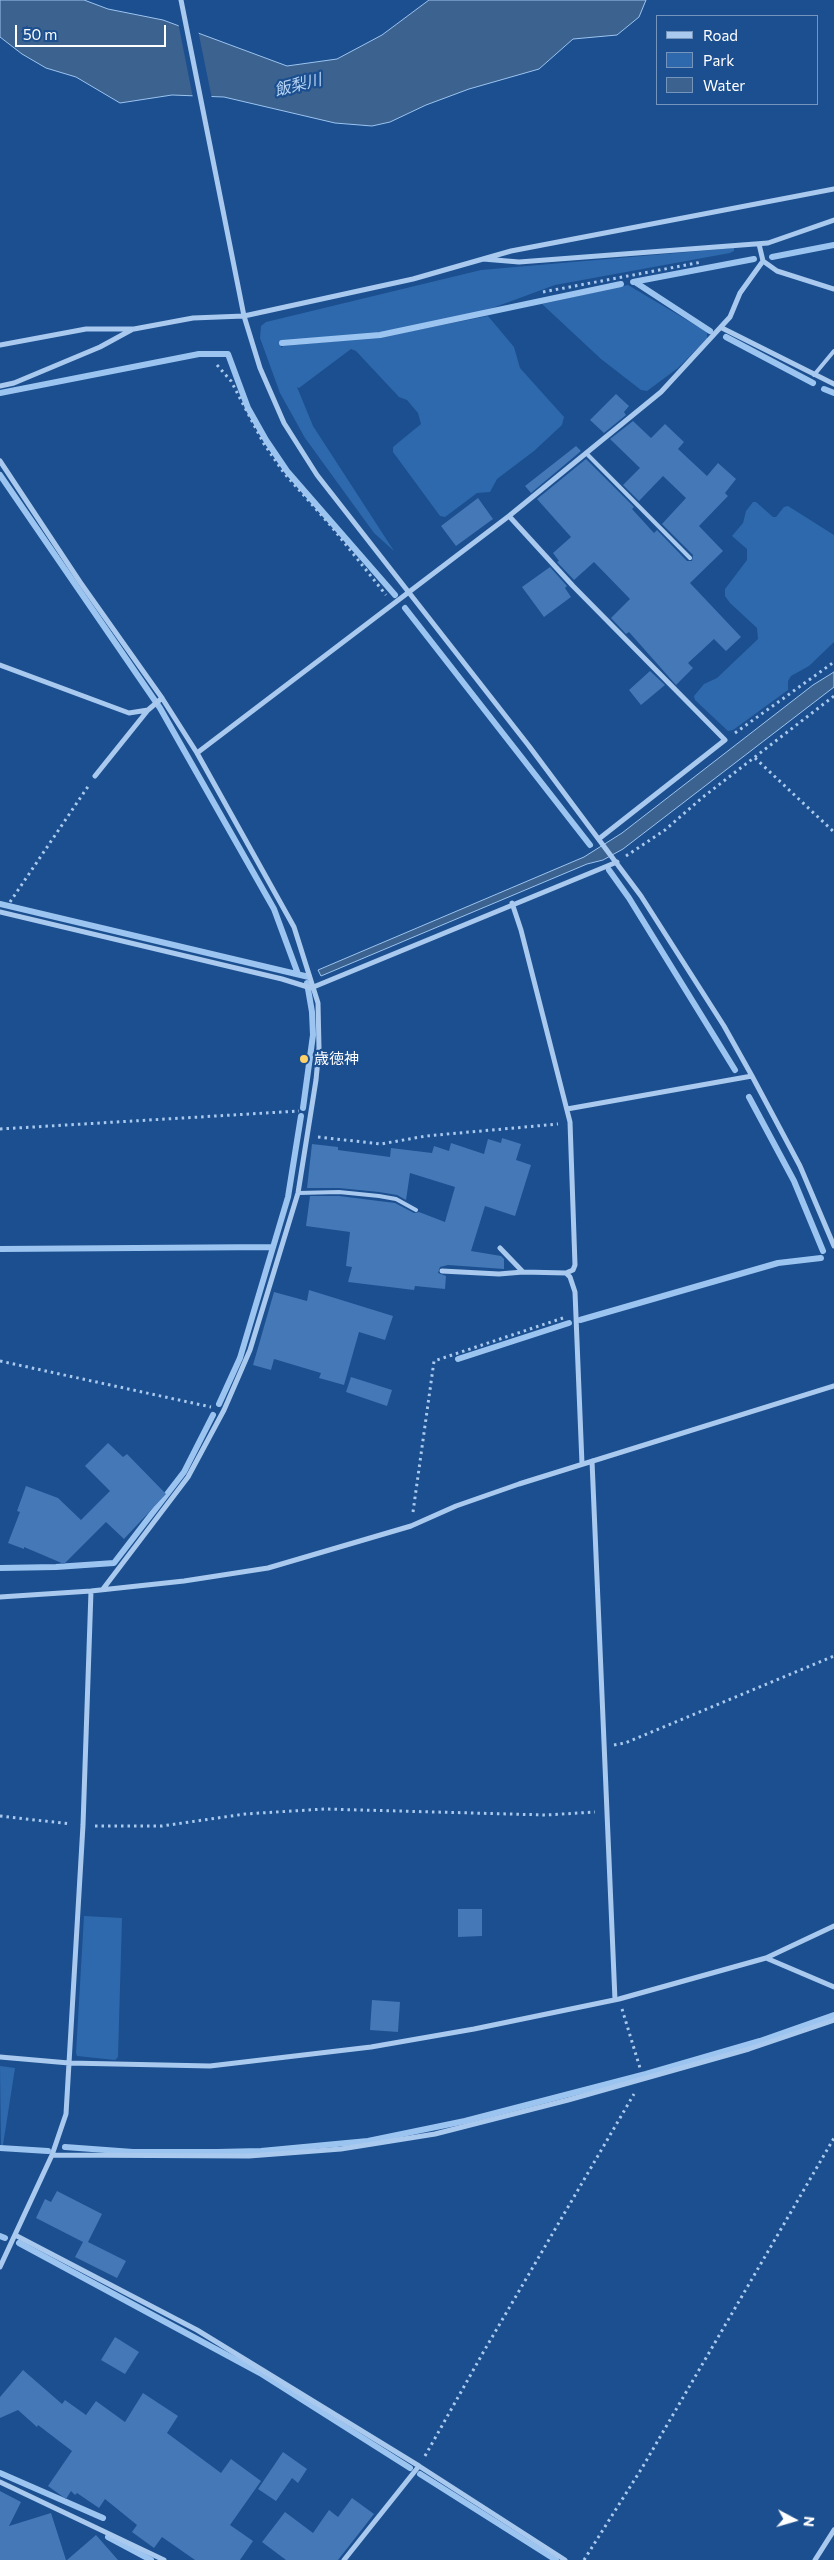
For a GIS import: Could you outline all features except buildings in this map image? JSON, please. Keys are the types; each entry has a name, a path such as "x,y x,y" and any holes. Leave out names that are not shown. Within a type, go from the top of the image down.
{"street":[{"path":"181,0 242,294 244,316 270,394 298,449 601,840 676,948 752,1076 800,1166 834,1246"},
{"path":"0,345 86,329 134,329 193,318 244,316 413,279 520,249 834,189"},
{"path":"480,259 519,262 759,244 780,240 834,220"},
{"path":"759,244 763,261 777,271 834,289"},
{"path":"197,753 509,516 661,392 722,328 730,317 740,293 763,261"},
{"path":"722,328 834,384"},
{"path":"0,386 100,347 134,329"},
{"path":"0,461 80,582 162,698 197,753 294,927 310,988 318,1003 319,1048 312,1110 298,1193 250,1350 224,1410 188,1477 103,1590"},
{"path":"509,516 573,586 725,740 601,840"},
{"path":"0,665 129,712 148,710"},
{"path":"95,776 148,710 162,698"},
{"path":"0,912 282,978 310,988 512,903 617,862"},
{"path":"442,1270 499,1274 523,1272 566,1273 573,1270 575,1265 570,1122 521,930 512,903"},
{"path":"567,1109 752,1076"},
{"path":"500,1248 523,1272"},
{"path":"566,1273 574,1283 582,1464"},
{"path":"0,1596 103,1590 184,1581 268,1568 411,1526 474,1499 834,1386"},
{"path":"592,1461 617,2000"},
{"path":"0,2267 52,2155 66,2114 83,1825 91,1591"},
{"path":"0,2057 69,2063 210,2066 371,2047 474,2029 617,2000 766,1958 834,1926"},
{"path":"766,1958 834,1987"},
{"path":"52,2155 249,2156 341,2149 435,2134 749,2049 834,2020"},
{"path":"15,2235 197,2330 419,2466 566,2560"},
{"path":"344,2560 419,2466"},
{"path":"0,2482 164,2560"},
{"path":"815,2560 834,2530"}],"lane":[{"path":"814,375 834,351"},
{"path":"586,453 690,558"},
{"path":"298,1193 338,1192 379,1196 396,1200 416,1210"}],"path":[{"path":"543,292 704,262"},
{"path":"217,365 231,381 264,444 284,474 331,526 394,604"},
{"path":"725,740 834,662"},
{"path":"617,862 665,830 834,696"},
{"path":"755,758 834,832"},
{"path":"10,902 95,776"},
{"path":"0,1129 312,1110"},
{"path":"307,1136 381,1144 426,1136 570,1122"},
{"path":"411,1526 434,1361 576,1314"},
{"path":"0,1362 224,1410"},
{"path":"606,1746 625,1743 834,1656"},
{"path":"0,1816 117,1828 162,1826 245,1814 324,1809 546,1815 608,1812"},
{"path":"419,2466 643,2079 617,2000"},
{"path":"584,2560 642,2468 834,2138"}],"green space":[{"path":"734,248 734,251 730,253 555,285 487,310 379,333 281,342 281,348 283,346 381,337 488,316 514,347 520,368 564,417 562,425 534,451 497,479 490,492 477,493 445,517 440,516 393,452 393,447 421,424 418,413 407,400 399,397 356,351 351,349 299,388 297,387 313,426 394,551 374,533 305,438 280,393 260,338 261,326 266,322 481,270"},
{"path":"628,285 707,332 707,339 678,368 647,391 641,390 601,359 542,304"},
{"path":"753,502 756,502 773,517 776,517 784,507 788,506 834,535 834,642 809,666 791,676 788,681 788,690 733,730 728,731 695,700 694,696 704,684 717,678 758,639 757,628 725,596 725,589 747,560 747,549 732,536 743,523 746,511"},
{"path":"84,1916 122,1918 118,2057 115,2060 77,2056 76,2053"},
{"path":"0,2066 15,2068 3,2145 1,2145"}],"water":[{"name":"飯梨川","path":"0,0 84,0 108,9 163,20 287,66 337,59 382,35 429,0 646,0 639,17 617,35 573,39 539,69 469,89 426,105 390,122 372,126 335,123 224,97 172,95 120,103 76,77 46,68 22,54 0,37"},
{"path":"834,672 834,687 623,849 603,860 587,864 321,976 318,970 584,857 622,833 813,685"}],"pier":[{"path":"178,22 198,30 212,99 193,98"}],"waterway":[{"path":"772,257 834,245"},
{"path":"633,282 754,259"},
{"path":"635,282 710,331"},
{"path":"282,343 380,335 621,284"},
{"path":"726,337 813,383"},
{"path":"0,393 199,354 228,354 248,408 266,440 287,471 395,595"},
{"path":"824,389 834,393"},
{"path":"0,475 160,708 274,909 298,974"},
{"path":"405,608 590,845"},
{"path":"609,870 629,898 735,1070"},
{"path":"0,904 309,977"},
{"path":"303,1108 313,1035 312,1012 307,983"},
{"path":"749,1097 794,1181 823,1251"},
{"path":"219,1404 240,1358 288,1197 301,1116"},
{"path":"0,1249 272,1247"},
{"path":"580,1320 778,1263 821,1258"},
{"path":"458,1359 569,1323"},
{"path":"0,1568 114,1563 184,1472 213,1415"},
{"path":"65,2147 133,2152 217,2152 261,2151 368,2141 465,2121 646,2074 760,2041 834,2015"},
{"path":"0,2148 48,2151"},
{"path":"0,2236 5,2238"},
{"path":"19,2243 260,2373 410,2468"},
{"path":"0,2473 103,2518"},
{"path":"420,2474 556,2560"},
{"path":"108,2537 151,2560"}],"place":[{"name":"歳徳神","path":"304,1059"}]}
